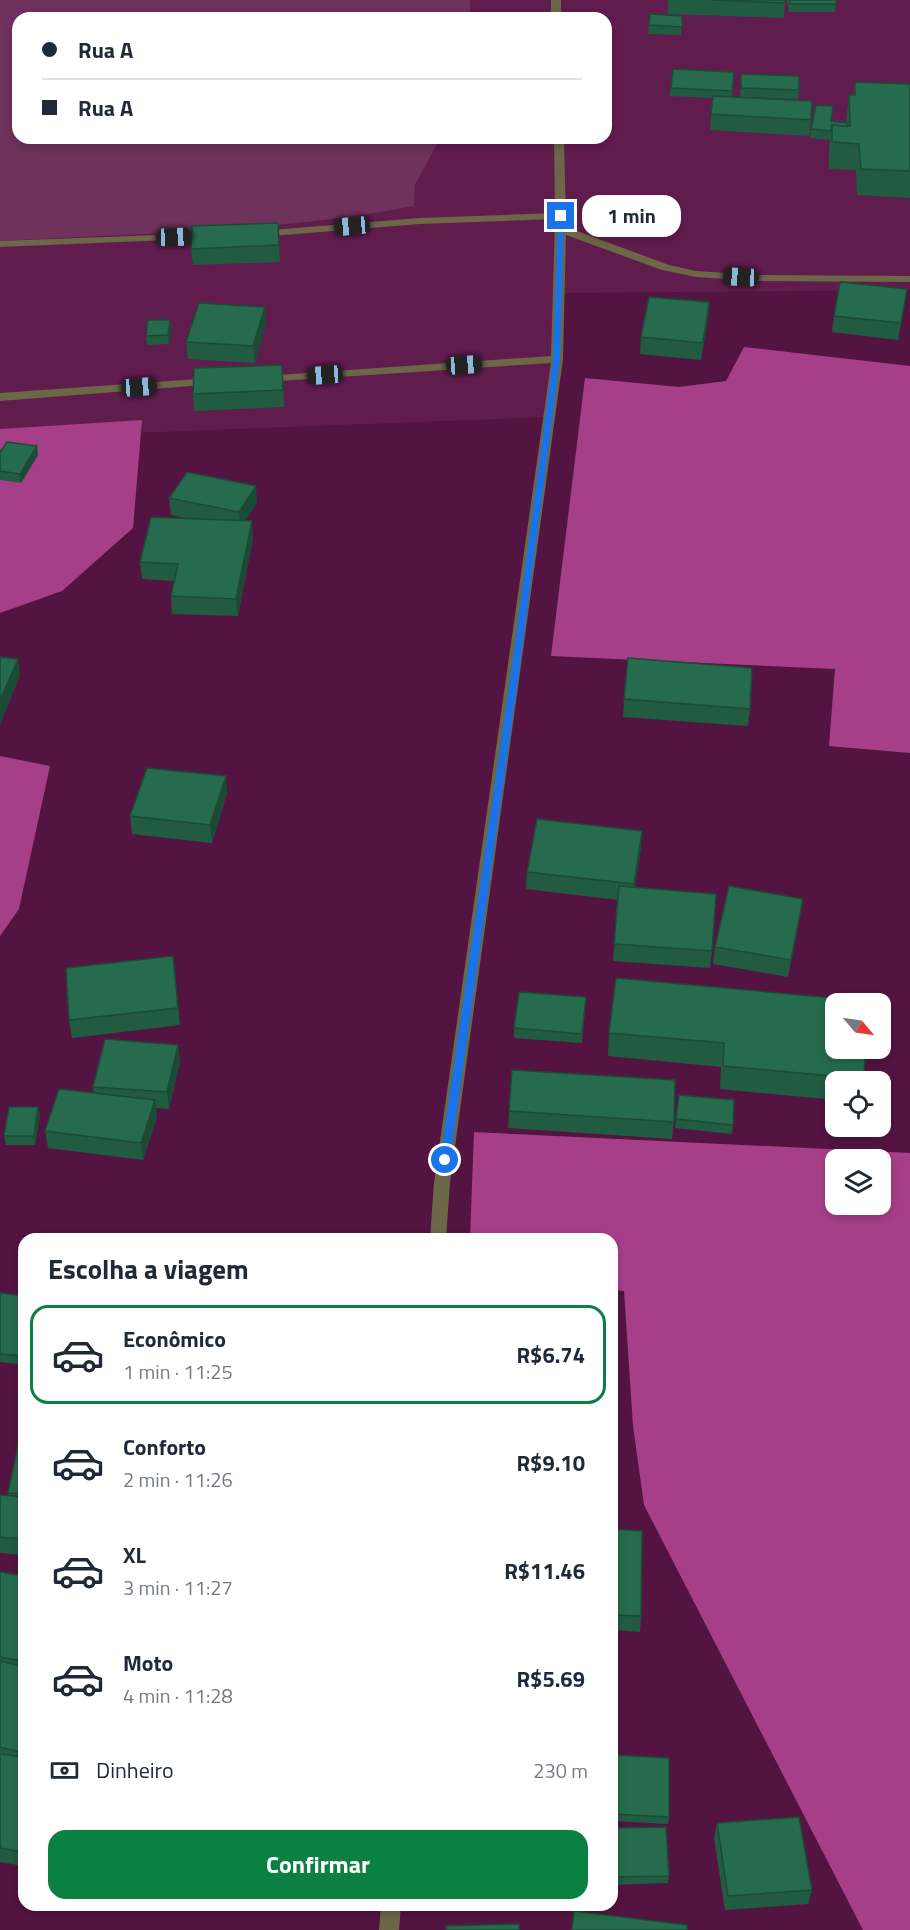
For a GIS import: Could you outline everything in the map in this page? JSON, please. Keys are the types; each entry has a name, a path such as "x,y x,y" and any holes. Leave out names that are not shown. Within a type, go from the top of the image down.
{"street":[{"path":"438,1233 442,1183 557,359 561,222 559,144"},
{"path":"250,234 420,221 561,222 666,268 696,274 759,278 910,279"},
{"path":"0,244 228,235"},
{"path":"249,380 557,359"},
{"path":"0,397 225,381"},
{"path":"389,1930 391,1911"}],"shaded area":[{"path":"0,0 910,0 910,290 559,293 549,417 0,438"},
{"path":"0,0 470,0 470,12 12,12 12,144 437,144 415,185 414,206 363,215 260,226 0,241"},
{"path":"744,347 910,366 910,753 829,746 835,669 551,656 585,378 679,387 726,381"},
{"path":"142,420 133,528 62,591 0,613 0,429"},
{"path":"0,756 50,766 19,909 0,936"},
{"path":"474,1132 827,1149 825,1149 825,1215 891,1215 891,1152 910,1153 910,1930 863,1930 644,1505 633,1426 624,1291 618,1290 618,1233 470,1233"}],"building":[{"path":"712,0 785,0 785,3"},
{"path":"790,0 836,0 836,4 790,4"},
{"path":"650,14 682,16 682,27 649,25"},
{"path":"673,69 734,72 732,91 671,88"},
{"path":"741,74 799,76 799,90 741,88"},
{"path":"855,82 910,84 910,171 861,169 859,144 832,142 832,125 850,126 849,95 855,95"},
{"path":"713,96 812,101 811,120 711,114"},
{"path":"816,105 833,106 831,121 847,123 847,126 832,125 831,131 811,129"},
{"path":"278,223 279,245 191,249 192,226"},
{"path":"840,282 907,289 901,323 834,316"},
{"path":"649,297 709,302 703,343 641,337"},
{"path":"199,303 265,307 253,346 186,342"},
{"path":"148,320 170,320 168,335 146,336"},
{"path":"282,365 283,390 193,394 194,368"},
{"path":"7,442 37,446 20,474 0,471 0,452"},
{"path":"187,472 256,486 239,512 169,498"},
{"path":"151,517 252,521 236,599 171,596 178,564 140,562"},
{"path":"0,657 18,659 0,700"},
{"path":"628,658 752,668 750,709 624,699"},
{"path":"147,768 226,776 210,825 130,816"},
{"path":"537,819 642,831 634,884 527,872"},
{"path":"619,886 716,894 712,951 614,944"},
{"path":"729,886 803,899 791,960 715,947"},
{"path":"173,956 178,1008 69,1020 66,968"},
{"path":"616,978 825,997 825,1059 865,1059 864,1071 825,1071 825,1075 723,1066 724,1043 609,1033"},
{"path":"519,992 586,997 582,1034 514,1028"},
{"path":"105,1039 178,1045 167,1092 93,1087"},
{"path":"512,1070 675,1080 674,1122 509,1111"},
{"path":"59,1089 155,1100 141,1143 45,1131"},
{"path":"679,1095 734,1100 733,1125 676,1119"},
{"path":"9,1107 38,1107 34,1136 4,1136"},
{"path":"0,1293 18,1295 18,1356 0,1354"},
{"path":"18,1446 18,1494 8,1493"},
{"path":"0,1495 18,1496 18,1538 0,1537"},
{"path":"618,1529 642,1531 641,1616 618,1615"},
{"path":"0,1572 18,1575 18,1660 0,1657"},
{"path":"0,1661 18,1666 18,1752 0,1747"},
{"path":"0,1754 18,1756 18,1851 0,1848"},
{"path":"618,1755 669,1758 669,1817 618,1814"},
{"path":"799,1817 812,1890 728,1896 717,1823"},
{"path":"666,1827 669,1876 618,1877 618,1828"},
{"path":"574,1911 687,1925 687,1930 572,1930"},
{"path":"519,1924 519,1930 446,1930 446,1926"}],"route":[{"path":"445,1160 557,359 561,216"}]}
